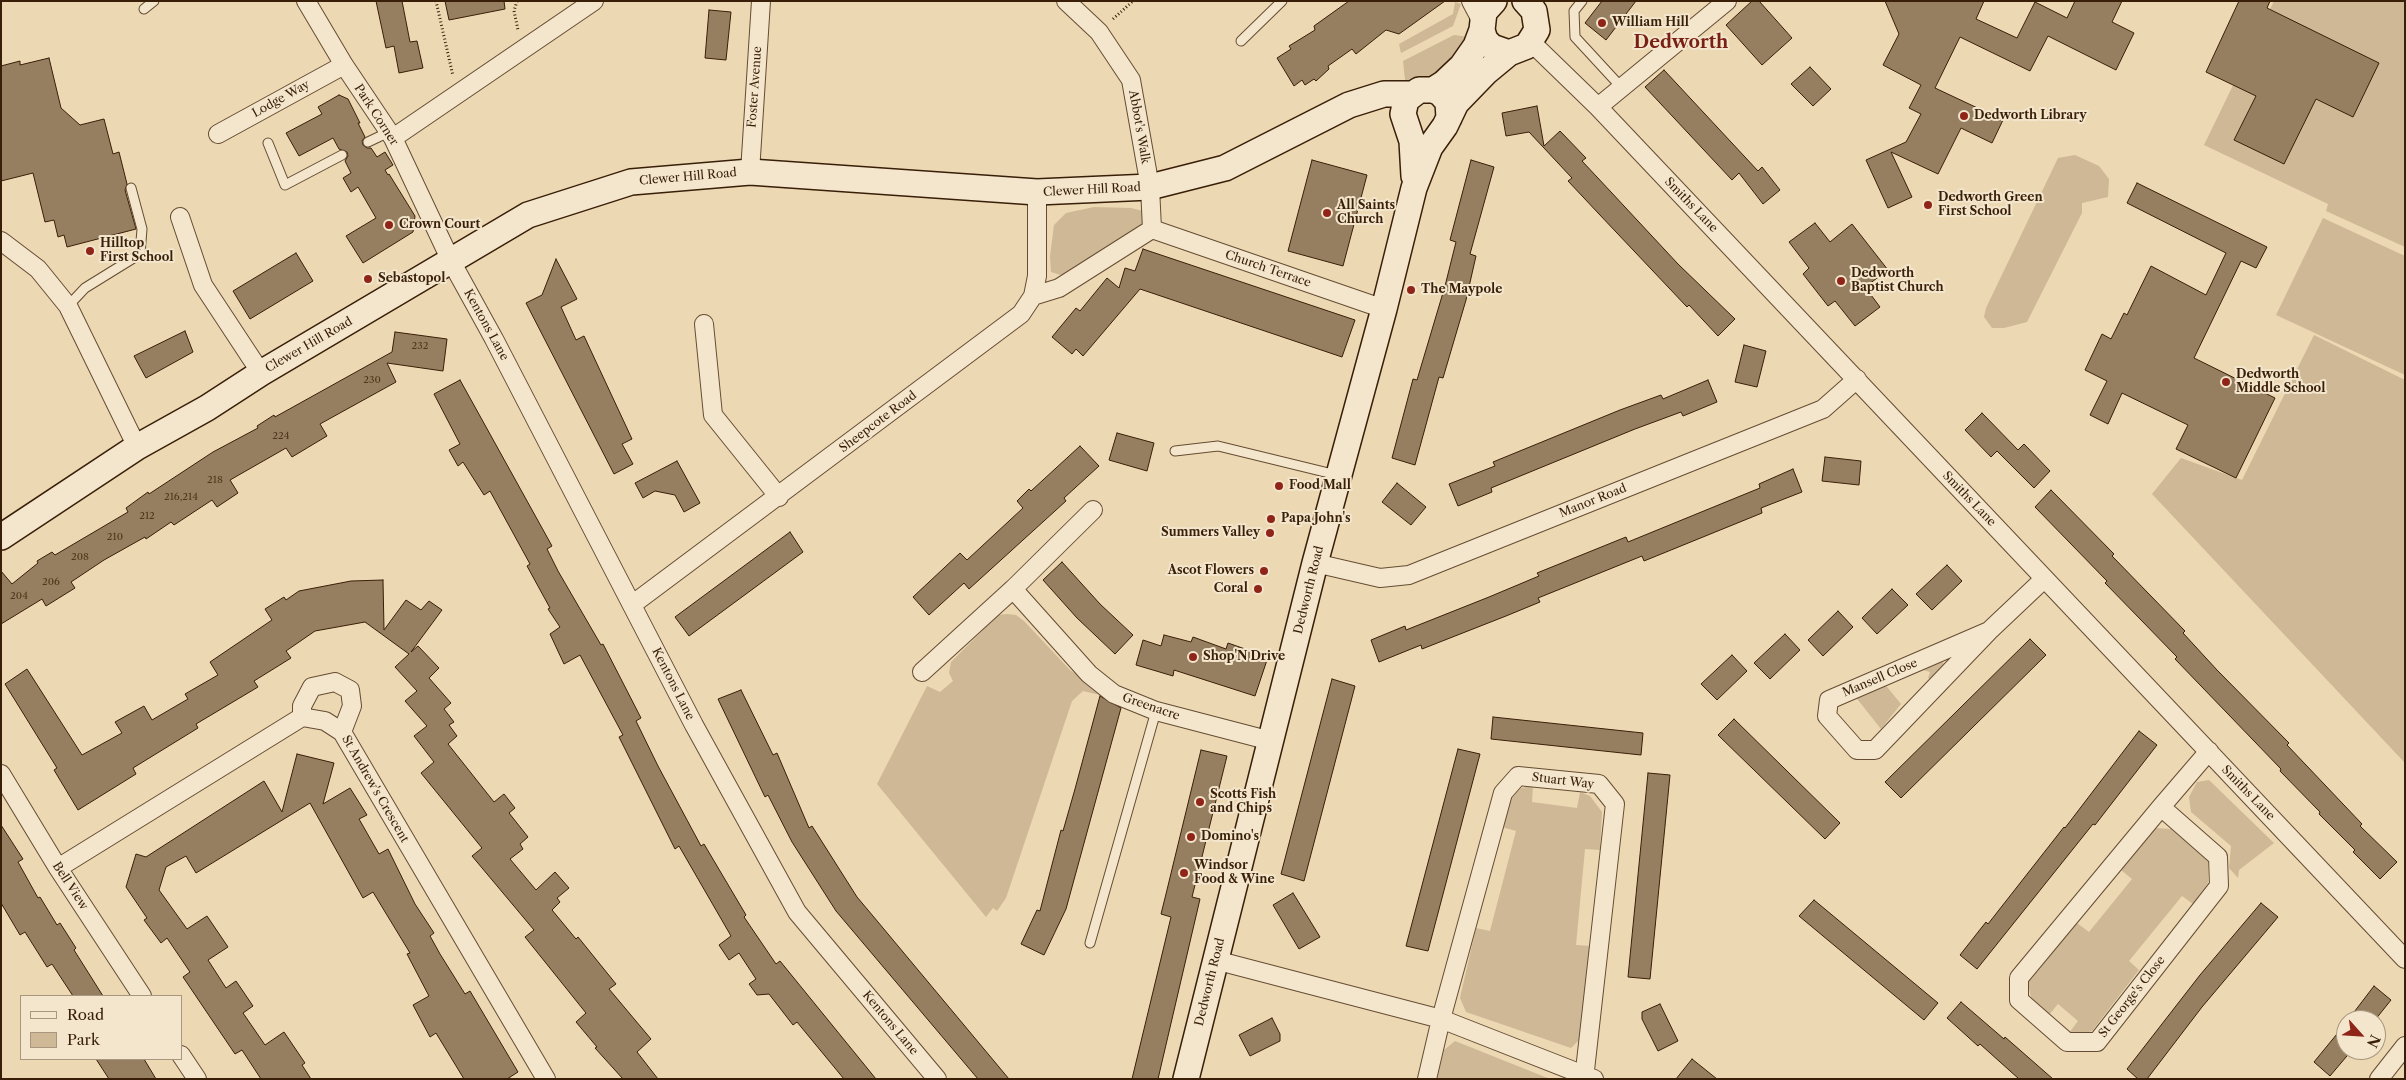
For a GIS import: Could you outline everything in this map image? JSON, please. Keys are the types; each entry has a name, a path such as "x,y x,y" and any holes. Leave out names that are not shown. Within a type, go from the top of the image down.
{"street":[{"name":"Park Corner","path":"306,1 344,65 391,135 451,261"},
{"path":"391,135 594,1"},
{"name":"Foster Avenue","path":"750,172 761,1"},
{"name":"Abbot's Walk","path":"1066,1 1099,32 1131,80 1150,187 1152,229"},
{"path":"1525,1 1534,11 1534,33"},
{"path":"1534,33 1549,1"},
{"path":"1598,107 1727,1"},
{"path":"1482,13 1485,40 1492,47 1509,53"},
{"path":"1422,92 1444,83 1462,66 1476,46 1482,13"},
{"name":"Dedworth Road","path":"1186,1079 1315,563 1340,476 1414,188 1426,156 1456,103 1486,72 1509,53 1519,51 1534,33"},
{"name":"Smiths Lane","path":"1534,33 1598,107 2405,959"},
{"name":"Lodge Way","path":"218,134 344,65"},
{"path":"1361,101 1382,108 1425,136 1444,125 1448,102 1440,93 1422,92"},
{"name":"Clewer Hill Road","path":"1,537 137,447 207,408 261,373 528,215 631,182 750,172 1037,192 1150,187 1225,168 1348,104 1384,94 1422,92"},
{"name":"Dedworth Road","path":"1414,188 1413,152 1404,108 1422,92"},
{"name":"Sheepcote Road","path":"633,604 1021,314 1033,296 1037,276 1037,192"},
{"path":"180,218 203,285 261,373"},
{"path":"1033,296 1059,288 1152,229"},
{"name":"Church Terrace","path":"1152,229 1384,309"},
{"path":"1,241 38,269 68,306 137,447"},
{"name":"Kentons Lane","path":"451,261 633,604 694,725 797,912 936,1079"},
{"path":"704,324 713,415 779,496"},
{"name":"Manor Road","path":"1315,563 1380,578 1409,575 1823,409 1857,379"},
{"path":"922,672 1013,589 1093,510"},
{"name":"Mansell Close","path":"1989,631 1829,700 1827,716 1857,750 1874,750 1989,631 2044,579"},
{"name":"Greenacre","path":"1013,589 1089,674 1114,694 1156,711 1271,741"},
{"path":"58,868 302,717 302,706 312,687 335,682 350,690 352,706 342,732"},
{"name":"St Andrew's Crescent","path":"302,717 325,721 342,732 546,1079"},
{"name":"St George's Close","path":"2161,808 2218,857 2219,886 2097,1042 2067,1042 2019,1000 2018,978 2161,808 2209,751"},
{"name":"Bell View","path":"1,774 58,868 141,995"},
{"name":"Stuart Way","path":"1215,960 1441,1018 1588,1077 1615,804 1599,784 1518,776 1503,792 1441,1018"},
{"path":"1427,1079 1441,1018"},
{"path":"2379,1079 2405,1046"},
{"path":"182,1056 197,1079"}],"lane":[{"path":"144,9 154,1"},
{"path":"1241,41 1282,1"},
{"path":"1582,1 1574,11 1575,37 1622,88"},
{"path":"368,142 391,135"},
{"path":"268,143 285,185 342,155"},
{"path":"68,306 85,288 140,254 142,228 131,188"},
{"path":"1175,451 1218,446 1340,476"},
{"path":"1090,943 1156,711"}],"path":[{"path":"436,1 454,82"},
{"path":"517,1 514,11 523,49"},
{"path":"1099,32 1133,1"}],"green space":[{"path":"2274,1 2405,1 2405,247 2326,211 2328,204 2204,145"},
{"path":"1455,2 1461,4 1453,26 1401,53 1399,44 1453,14"},
{"path":"1454,35 1469,37 1462,50 1437,76 1423,80 1405,80 1403,61"},
{"path":"2075,155 2099,166 2109,179 2108,197 2082,203 2082,213 2027,322 2004,328 1992,328 1984,317 1986,308 2058,158"},
{"path":"1094,207 1131,208 1147,212 1146,222 1082,267 1064,276 1051,272 1050,256 1054,225 1066,213"},
{"path":"2323,218 2405,256 2405,375 2276,315"},
{"path":"2314,335 2405,380 2405,763 2152,494 2181,458 2242,480"},
{"path":"998,615 1016,615 1024,621 1070,670 1102,692 1100,695 1083,691 1072,701 1006,898 997,911 993,908 986,917 877,784 927,686 940,692 953,681 949,673 951,662"},
{"path":"1940,659 1944,664 1943,670 1933,681 1928,678 1930,672 1913,667"},
{"path":"1883,682 1901,704 1881,729 1854,695"},
{"path":"2209,780 2274,843 2239,870 2238,878 2229,868 2231,846 2191,812 2189,797 2197,782"},
{"path":"1533,786 1532,802 1577,808 1580,792 1590,796 1602,812 1600,850 1585,849 1576,945 1591,946 1582,1037 1571,1048 1466,1012 1460,998 1476,928 1490,931 1516,831 1502,827 1509,801 1521,788"},
{"path":"2155,828 2171,829 2208,861 2208,883 2193,904 2182,896 2129,961 2139,970 2092,1031 2079,1035 2069,1033 2078,1021 2058,1004 2049,1015 2031,998 2028,983 2077,923 2089,932 2132,879 2121,870"},
{"path":"1455,1041 1550,1079 1437,1079 1444,1050"}],"building":[{"path":"376,1 402,1 410,42 417,41 423,68 399,73 394,46 386,48"},
{"path":"445,1 504,1 505,9 449,20"},
{"path":"1349,1 1445,1 1399,34 1386,30 1356,54 1352,49 1328,66 1329,69 1316,81 1314,79 1305,85 1302,80 1294,86 1277,58 1291,49 1289,46 1315,30 1314,26"},
{"path":"1602,1 1636,1 1606,40 1585,23"},
{"path":"1752,1 1759,1 1792,38 1762,65 1726,25"},
{"path":"1885,1 1984,1 1976,19 2017,38 2035,2 2067,18 2075,1 2122,1 2112,22 2134,33 2116,70 2048,36 2030,71 1960,37 1935,88 2003,120 1992,143 1961,128 1938,174 1891,152 1912,197 1888,208 1866,160 1906,142 1921,114 1909,108 1921,85 1883,65 1899,34"},
{"path":"2239,1 2270,1 2267,8 2379,63 2353,117 2316,99 2284,164 2234,140 2256,96 2206,72"},
{"path":"709,10 731,12 726,60 705,58"},
{"path":"49,58 61,108 80,125 104,119 113,154 119,152 127,184 125,190 136,229 67,247 64,235 58,237 54,220 45,222 33,173 1,181 1,66 20,61 20,65"},
{"path":"1810,67 1831,89 1813,106 1791,84"},
{"path":"1664,70 1758,171 1762,167 1780,190 1763,204 1739,173 1732,180 1645,87"},
{"path":"339,95 348,99 360,123 358,123 365,137 362,141 363,145 371,148 377,157 385,152 393,165 385,170 415,216 413,232 363,263 346,236 376,218 358,187 351,192 343,178 351,173 345,161 348,156 347,152 339,149 333,138 299,156 286,133 322,114 318,107"},
{"path":"1537,106 1544,146 1560,131 1586,158 1582,161 1678,264 1735,319 1718,336 1689,305 1687,307 1568,181 1572,178 1529,132 1506,136 1502,113"},
{"name":"All Saints Church","path":"1312,160 1367,175 1343,266 1288,251"},
{"path":"1471,160 1494,167 1470,254 1476,256 1466,300 1443,378 1439,377 1415,465 1392,458 1413,379 1417,380 1445,286 1456,242 1450,240"},
{"path":"2137,183 2267,247 2256,268 2241,261 2194,358 2275,398 2236,478 2176,449 2188,425 2122,393 2108,424 2090,415 2107,381 2085,370 2102,334 2111,339 2124,313 2127,315 2151,266 2206,295 2226,253 2127,203"},
{"name":"Dedworth Baptist Church","path":"1815,223 1830,242 1852,224 1888,270 1865,287 1880,307 1855,326 1835,301 1828,306 1803,274 1809,268 1789,242"},
{"path":"1143,249 1355,320 1342,357 1140,289 1083,356 1076,349 1072,354 1052,337 1076,308 1080,311 1107,278 1119,288 1125,268 1135,271"},
{"path":"296,253 313,281 250,319 233,291"},
{"path":"556,259 577,299 561,307 576,340 584,336 632,439 622,444 633,464 614,474 526,303 542,295"},
{"path":"185,331 193,352 146,378 134,356"},
{"path":"395,332 447,339 443,371 387,363 396,382 320,424 327,436 292,457 286,448 230,480 238,493 217,507 212,500 174,525 171,522 146,539 145,537 104,560 71,582 75,588 46,606 42,599 1,624 1,571 12,584 38,563 37,561 52,552 55,555 128,512 126,508 148,492 149,494 213,452 258,428 257,426 274,415 275,417 392,352"},
{"path":"1744,345 1766,351 1757,387 1735,382"},
{"path":"460,380 552,546 547,549 558,571 601,645 603,644 641,718 636,721 701,846 704,844 746,915 744,917 776,964 780,961 876,1079 844,1079 797,1022 793,1025 769,994 757,995 749,984 756,979 739,953 729,960 719,945 731,936 679,846 675,849 619,737 623,735 580,655 564,664 550,634 560,627 548,609 550,608 527,566 530,564 490,491 484,495 463,462 458,466 449,450 460,444 434,394"},
{"path":"1708,380 1717,402 1683,416 1681,412 1635,429 1491,488 1492,492 1458,506 1449,484 1495,466 1493,462 1620,410 1661,395 1663,399"},
{"path":"1982,413 2018,450 2024,444 2050,471 2034,488 1997,451 1991,457 1965,430"},
{"path":"1117,433 1154,443 1147,471 1109,460"},
{"path":"1080,446 1099,466 1064,498 1066,501 969,589 964,583 929,615 913,597 960,553 967,560 1023,508 1017,501 1029,489 1031,491"},
{"path":"1825,457 1861,461 1859,485 1822,481"},
{"path":"677,461 700,503 684,512 675,495 655,491 643,498 635,483"},
{"path":"1793,469 1802,492 1761,508 1762,513 1644,561 1642,556 1538,598 1540,602 1422,649 1421,645 1379,662 1371,640 1405,626 1406,630 1489,597 1539,576 1537,573 1626,537 1628,542 1760,488 1759,484"},
{"path":"1397,483 1426,507 1411,525 1382,502"},
{"path":"2051,490 2114,554 2112,556 2185,631 2183,633 2217,670 2289,743 2287,745 2362,824 2360,826 2397,862 2380,879 2280,771 2281,769 2175,659 2177,657 2105,583 2107,581 2035,507"},
{"path":"790,532 803,552 689,636 675,617"},
{"path":"1062,562 1100,604 1133,635 1115,654 1077,618 1043,580"},
{"path":"1947,565 1962,581 1932,610 1916,594"},
{"path":"383,580 384,630 406,600 421,610 429,601 442,610 411,652 418,646 439,668 429,678 451,703 444,709 454,722 449,725 457,736 448,744 494,802 504,794 515,808 509,813 528,837 520,844 523,849 510,859 536,890 555,872 569,888 557,898 560,902 552,910 576,939 578,937 616,984 609,989 651,1039 637,1052 658,1079 623,1079 595,1048 597,1047 576,1022 586,1013 525,937 534,930 472,856 482,848 421,773 434,762 414,736 427,726 405,701 417,691 395,667 409,654 365,622 315,631 286,651 291,658 254,681 258,687 196,724 198,728 133,768 136,774 78,810 54,770 57,768 5,684 27,669 82,755 122,733 115,722 144,706 152,720 188,699 185,694 218,675 210,662 272,620 265,609 284,597 286,600 299,591 351,581"},
{"path":"1892,589 1908,605 1877,634 1862,618"},
{"path":"1838,611 1853,627 1823,656 1808,640"},
{"path":"1785,634 1800,650 1770,679 1754,663"},
{"path":"1164,635 1191,642 1193,637 1226,649 1228,643 1268,657 1255,696 1174,670 1173,676 1136,665 1143,640 1161,646"},
{"path":"2030,639 2046,655 1901,798 1885,782"},
{"path":"1732,655 1747,671 1717,700 1701,684"},
{"path":"1332,679 1355,686 1304,881 1281,874"},
{"path":"741,690 773,755 777,753 809,828 812,826 857,897 1009,1079 978,1079 836,911 792,842 768,795 765,797 718,699"},
{"path":"1100,696 1121,708 1066,909 1044,955 1021,944 1037,910 1040,911 1061,830 1063,831"},
{"path":"1493,717 1643,733 1641,755 1491,739"},
{"path":"1734,719 1840,823 1825,839 1718,735"},
{"path":"2139,731 2157,745 2095,825 2093,824 1977,969 1960,955 1986,922 1988,924 2065,828"},
{"path":"1458,749 1480,754 1428,951 1406,946"},
{"path":"1201,750 1227,756 1192,897 1200,899 1158,1079 1132,1079 1171,917 1161,914"},
{"path":"297,754 334,763 323,804 350,788 367,815 359,819 379,854 388,849 415,904 434,933 430,936 440,954 465,994 470,991 518,1072 507,1079 464,1079 436,1033 430,1037 413,1005 429,996 407,954 410,953 373,892 363,898 310,803 196,873 186,856 166,867 159,890 187,929 207,916 228,947 208,960 226,988 236,981 253,1006 243,1013 265,1045 284,1032 305,1063 302,1065 311,1079 261,1079 242,1050 235,1054 183,977 190,972 167,938 161,943 144,920 147,918 126,887 136,854 146,857 264,781 282,812"},
{"path":"1648,773 1670,775 1650,979 1628,977"},
{"path":"1,825 23,859 18,862 38,898 40,897 57,925 60,923 76,948 74,950 102,995 72,995 52,964 47,967 25,932 20,935 1,903"},
{"path":"1293,893 1320,937 1299,949 1273,905"},
{"path":"1814,900 1938,1003 1924,1020 1799,916"},
{"path":"2261,903 2278,917 2202,1007 2147,1079 2138,1079 2127,1069 2200,975"},
{"path":"2374,986 2391,1000 2383,1010 2356,1010"},
{"path":"1961,1002 2053,1079 2019,1079 1980,1044 1978,1046 1947,1018"},
{"path":"1660,1004 1678,1041 1658,1051 1642,1019 1642,1012"},
{"path":"1272,1018 1280,1034 1280,1041 1250,1056 1239,1035"},
{"path":"2336,1035 2336,1060 2344,1060 2330,1076 2314,1062"},
{"path":"1692,1059 1717,1079 1676,1079"},
{"path":"97,1060 145,1060 156,1079 109,1079"}],"place":[{"name":"William Hill","path":"1602,23"},
{"name":"Dedworth Library","path":"1964,116"},
{"name":"Dedworth Green First School","path":"1928,205"},
{"name":"All Saints Church","path":"1327,213"},
{"name":"Crown Court","path":"389,225"},
{"name":"Hilltop First School","path":"90,251"},
{"name":"Sebastopol","path":"368,279"},
{"name":"Dedworth Baptist Church","path":"1841,281"},
{"name":"The Maypole","path":"1411,290"},
{"name":"Dedworth Middle School","path":"2226,382"},
{"name":"Food Mall","path":"1279,486"},
{"name":"Papa John's","path":"1271,519"},
{"name":"Summers Valley","path":"1270,533"},
{"name":"Ascot Flowers","path":"1264,571"},
{"name":"Coral","path":"1258,589"},
{"name":"Shop'N Drive","path":"1193,657"},
{"name":"Scotts Fish and Chips","path":"1200,802"},
{"name":"Domino's","path":"1191,837"},
{"name":"Windsor Food & Wine","path":"1184,873"}],"district":[{"name":"Dedworth","path":"1681,43"}]}
